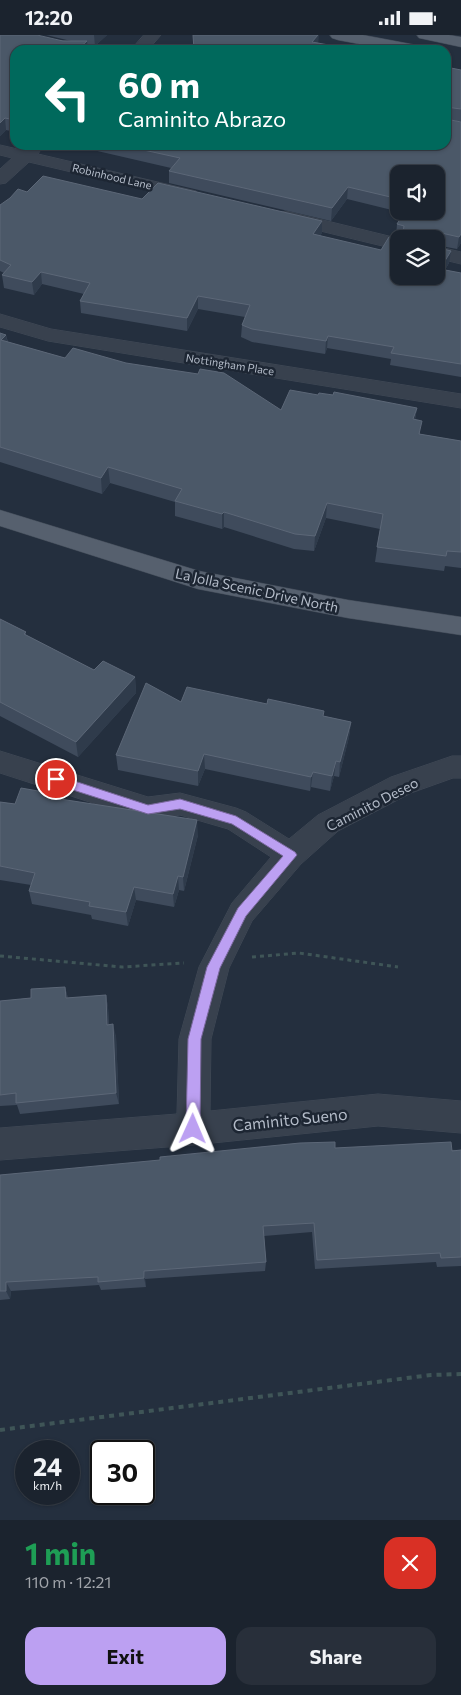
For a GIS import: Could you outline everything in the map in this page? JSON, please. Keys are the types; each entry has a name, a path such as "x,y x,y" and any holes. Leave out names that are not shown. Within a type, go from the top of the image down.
{"main road":[{"path":"338,35 390,45"},
{"path":"425,35 445,45"},
{"name":"La Jolla Scenic Drive North","path":"0,518 198,580 348,609 461,626"}],"street":[{"path":"144,45 153,35"},
{"name":"Robinhood Lane","path":"0,150 31,150 208,199"},
{"path":"0,179 31,150"},
{"path":"265,212 390,242"},
{"path":"445,254 461,258"},
{"name":"Nottingham Place","path":"0,320 48,335 461,401"},
{"path":"0,761 148,809 180,804 236,820 291,855"},
{"name":"Caminito Deseo","path":"193,1129 195,1039 214,967 242,912 291,855 328,823 401,785 452,767 461,767"},
{"name":"Caminito Sueno","path":"0,1144 193,1129 378,1110 461,1117"}],"path":[{"path":"0,956 122,967 299,953 398,967"},
{"path":"0,1430 431,1375 461,1374"}],"building":[{"path":"0,35 37,35 63,41 87,41 83,45 10,45 10,119 5,118 0,123"},
{"path":"193,35 318,35 312,42 329,45 194,45"},
{"path":"451,68 461,70 461,109 451,108"},
{"path":"451,120 461,122 461,234 459,237 445,234 445,230 403,230 404,226 397,224 399,220 445,220 445,165 390,165 390,197 348,187 332,208 169,171 180,158 144,150 451,150"},
{"path":"43,176 142,199 158,183 322,221 313,234 381,250 389,237 390,285 445,285 445,270 461,273 461,364 391,353 394,347 328,336 326,341 252,329 242,325 250,305 198,296 187,318 80,301 90,283 41,272 32,282 2,275 11,265 0,260 0,205 18,189 27,192"},
{"path":"445,249 451,251 445,261"},
{"path":"0,333 6,335 1,340 65,358 73,348 126,363 198,374 200,369 224,373 281,410 290,390 318,395 319,393 333,395 334,392 417,408 413,419 422,421 419,434 461,441 461,552 447,551 446,556 377,547 383,514 327,503 315,536 295,534 224,512 222,514 175,501 182,489 108,467 101,478 0,447"},
{"path":"0,619 26,632 24,634 94,670 103,661 135,677 76,742 0,702"},
{"path":"146,683 181,702 187,687 267,704 268,699 324,711 323,716 351,722 340,762 336,761 332,776 313,772 311,777 204,754 198,771 116,755"},
{"path":"21,788 61,795 60,799 197,820 183,877 178,876 173,894 134,887 126,912 89,906 90,902 29,891 35,873 0,866 0,802 15,804"},
{"path":"65,987 66,998 106,995 107,1025 113,1024 116,1093 16,1103 16,1093 0,1095 0,1001 31,998 31,989"},
{"path":"335,1142 335,1148 451,1142 452,1151 461,1150 461,1257 441,1258 440,1253 317,1260 314,1223 263,1226 266,1262 144,1271 144,1278 98,1282 98,1277 6,1282 6,1291 0,1291 0,1175 160,1160 160,1157 300,1143"}],"route":[{"path":"56,779 148,809 180,804 236,820 291,855 242,912 214,967 195,1039 193,1129"}]}
